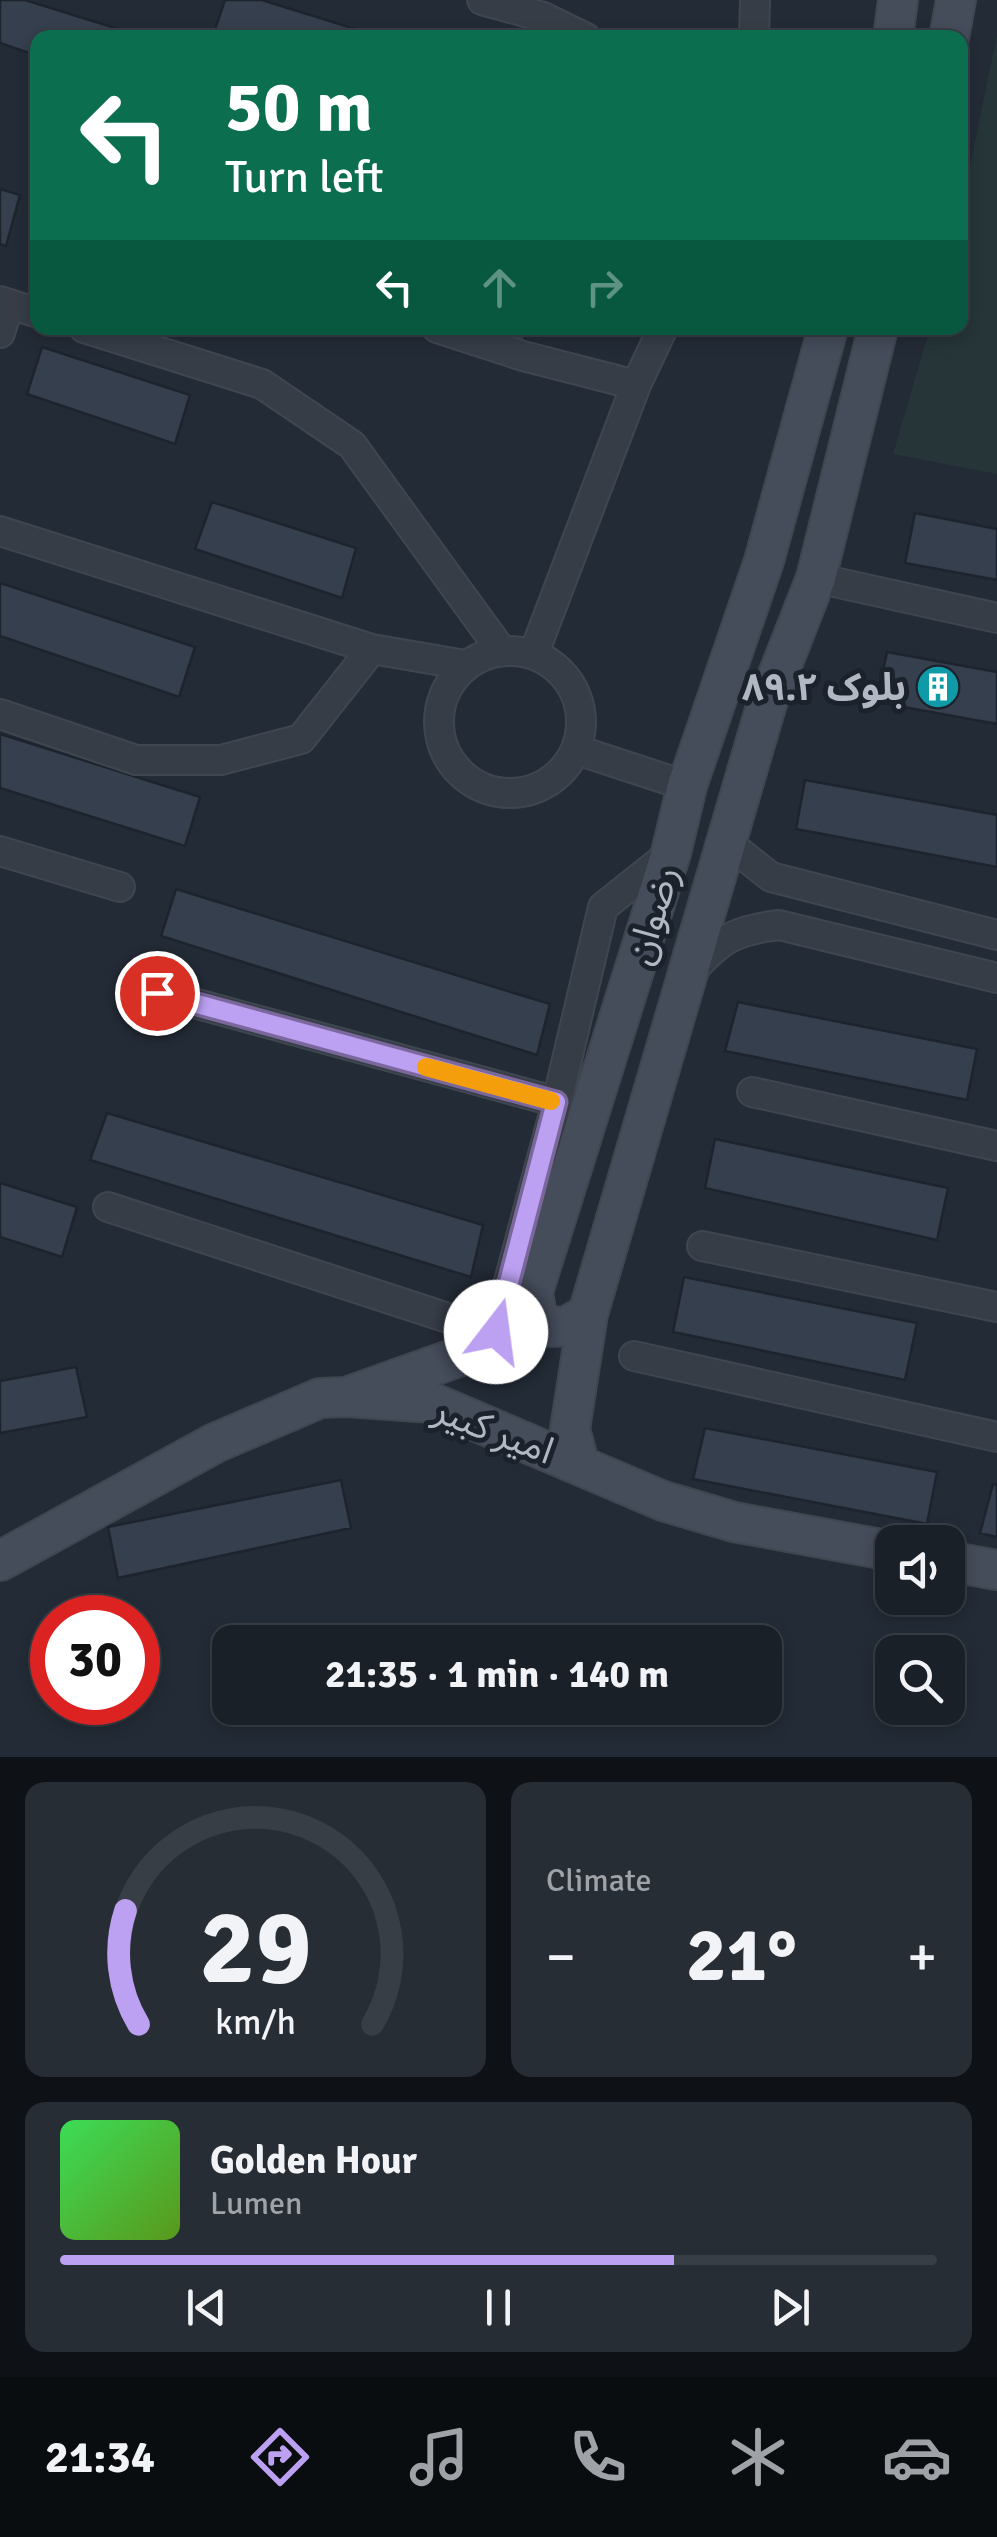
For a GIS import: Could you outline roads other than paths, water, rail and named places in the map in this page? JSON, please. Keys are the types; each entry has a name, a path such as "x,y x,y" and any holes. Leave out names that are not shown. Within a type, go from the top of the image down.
{"main road":[{"path":"894,30 898,0"},
{"path":"950,30 956,0"},
{"name":"رضوان","path":"346,1397 461,1356 495,1332 533,1292 672,853 688,786 764,562 826,335"},
{"name":"رضوان","path":"580,1463 570,1429 588,1314 767,703 816,578 876,335"},
{"path":"533,1292 538,1316 550,1327 566,1326 588,1314"},
{"name":"امیر کبیر","path":"0,1561 215,1443 320,1398 346,1397 434,1403 662,1501 734,1522 875,1548"},
{"path":"965,1564 997,1570"}],"street":[{"path":"482,0 544,17 570,30"},
{"path":"754,30 755,0"},
{"path":"0,333 5,303 30,311"},
{"path":"106,335 262,384 352,445 501,650"},
{"path":"458,335 636,385"},
{"path":"534,654 636,385 660,335"},
{"path":"0,531 372,649 465,664 501,650 534,654 566,675 582,711 578,750 549,784 507,795 465,780 440,745 440,700 465,664"},
{"path":"816,578 997,618"},
{"path":"0,714 136,760 221,760 301,739 372,649"},
{"path":"578,750 688,786"},
{"path":"725,841 771,878 997,934"},
{"path":"0,850 120,887"},
{"path":"108,1208 495,1332 603,907 672,853"},
{"path":"688,975 716,944 746,929 780,925 997,978"},
{"path":"157,993 556,1102"},
{"path":"752,1092 997,1146"},
{"path":"702,1246 997,1306"},
{"path":"634,1356 997,1437"}],"place":[{"name":"بلوک ۸۹.۲","path":"938,687"}]}
